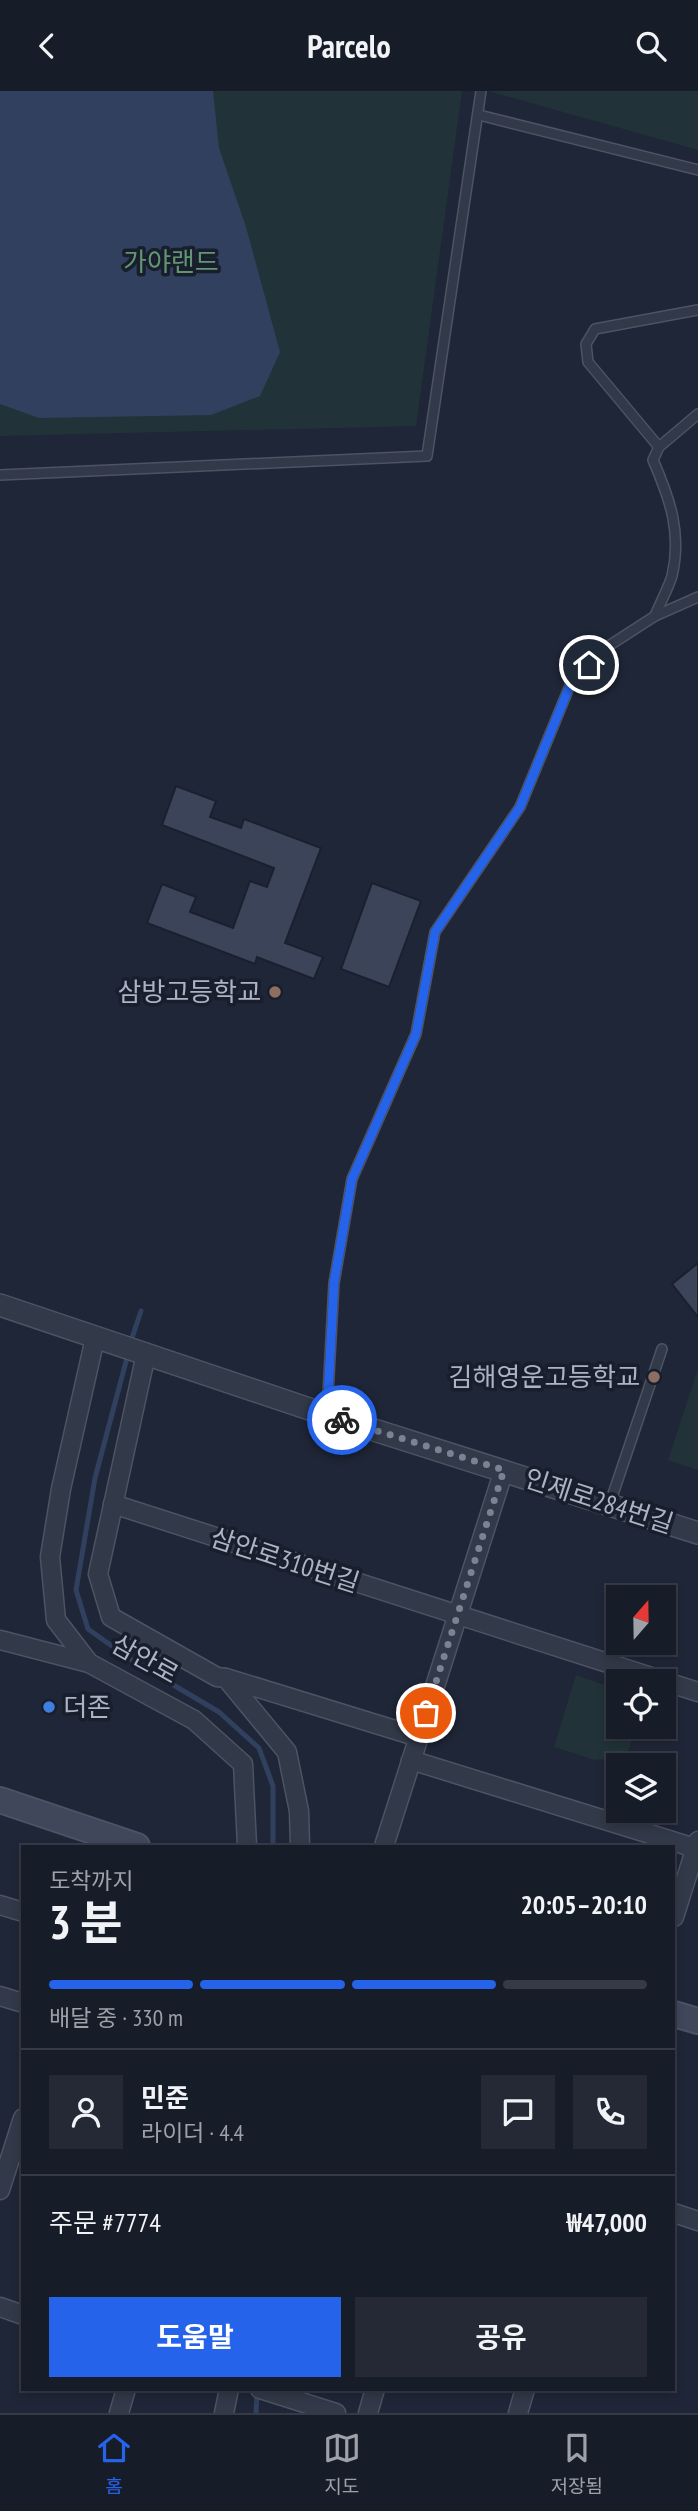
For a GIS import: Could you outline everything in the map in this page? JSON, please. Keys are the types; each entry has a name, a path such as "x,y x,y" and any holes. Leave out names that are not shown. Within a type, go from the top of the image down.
{"main road":[{"path":"0,1800 134,1845"},
{"path":"675,2014 698,2021"}],"street":[{"path":"0,1305 102,1340"},
{"name":"인제로284번길","path":"102,1340 698,1533"},
{"name":"삼안로","path":"102,1340 61,1489 50,1557 56,1620 89,1663 194,1720 243,1764 247,1845"},
{"name":"삼안로","path":"143,1354 98,1574 111,1617 217,1677 226,1678 287,1752 299,1811 300,1845"},
{"path":"384,1845 504,1470"},
{"name":"삼안로310번길","path":"113,1504 698,1692"},
{"path":"0,1640 89,1663"},
{"path":"226,1678 418,1737"},
{"path":"411,1760 697,1846 675,1914"},
{"path":"0,1905 21,1911"},
{"path":"0,1996 21,2002"},
{"path":"0,2190 21,2124"},
{"path":"675,2213 698,2221"},
{"path":"0,2307 21,2314"},
{"path":"119,2413 125,2391"},
{"path":"224,2413 229,2391"},
{"path":"368,2413 374,2391"},
{"path":"518,2413 524,2391"},
{"path":"276,2396 336,2413"}],"lane":[{"path":"0,475 427,456 481,91"},
{"path":"479,115 698,170"},
{"path":"659,447 588,362 586,344 595,329 698,310"},
{"path":"655,616 671,576 676,529 666,489 653,460 659,447 698,414"},
{"path":"327,1415 334,1283 352,1179 416,1034 435,932 520,807 571,683 607,647 655,616 698,597"},
{"path":"609,1505 662,1349"}],"green space":[{"name":"가야랜드","path":"0,91 462,91 416,426 0,436"},
{"path":"488,91 698,91 698,150"},
{"path":"698,1369 698,1470 668,1460"},
{"path":"576,1675 606,1686 606,1739 632,1739 627,1753 606,1753 606,1759 595,1760 554,1747"}],"water":[{"path":"0,91 213,91 219,148 246,227 280,352 260,396 211,415 39,418 0,404"}],"building":[{"path":"176,786 216,801 210,817 241,828 244,819 321,848 285,943 323,957 314,979 257,957 255,964 147,923 162,884 196,897 190,912 233,928 250,881 267,887 274,868 162,825"},
{"path":"372,883 421,901 389,987 341,969"},
{"path":"698,1263 698,1317 672,1284"}],"waterway":[{"path":"130,1344 141,1311"},
{"path":"128,1354 95,1478 76,1590 88,1629 133,1661 219,1712 259,1748 273,1786 273,1845"},
{"path":"256,2413 257,2392"}],"way so far":[{"path":"342,1420 504,1470 426,1713"}],"place":[{"name":"삼방고등학교","path":"275,992"},
{"name":"김해영운고등학교","path":"654,1377"},
{"name":"더존","path":"49,1707"}],"route":[{"path":"342,1420 327,1415 334,1283 352,1179 416,1034 435,932 520,807 571,683 589,665"}]}
